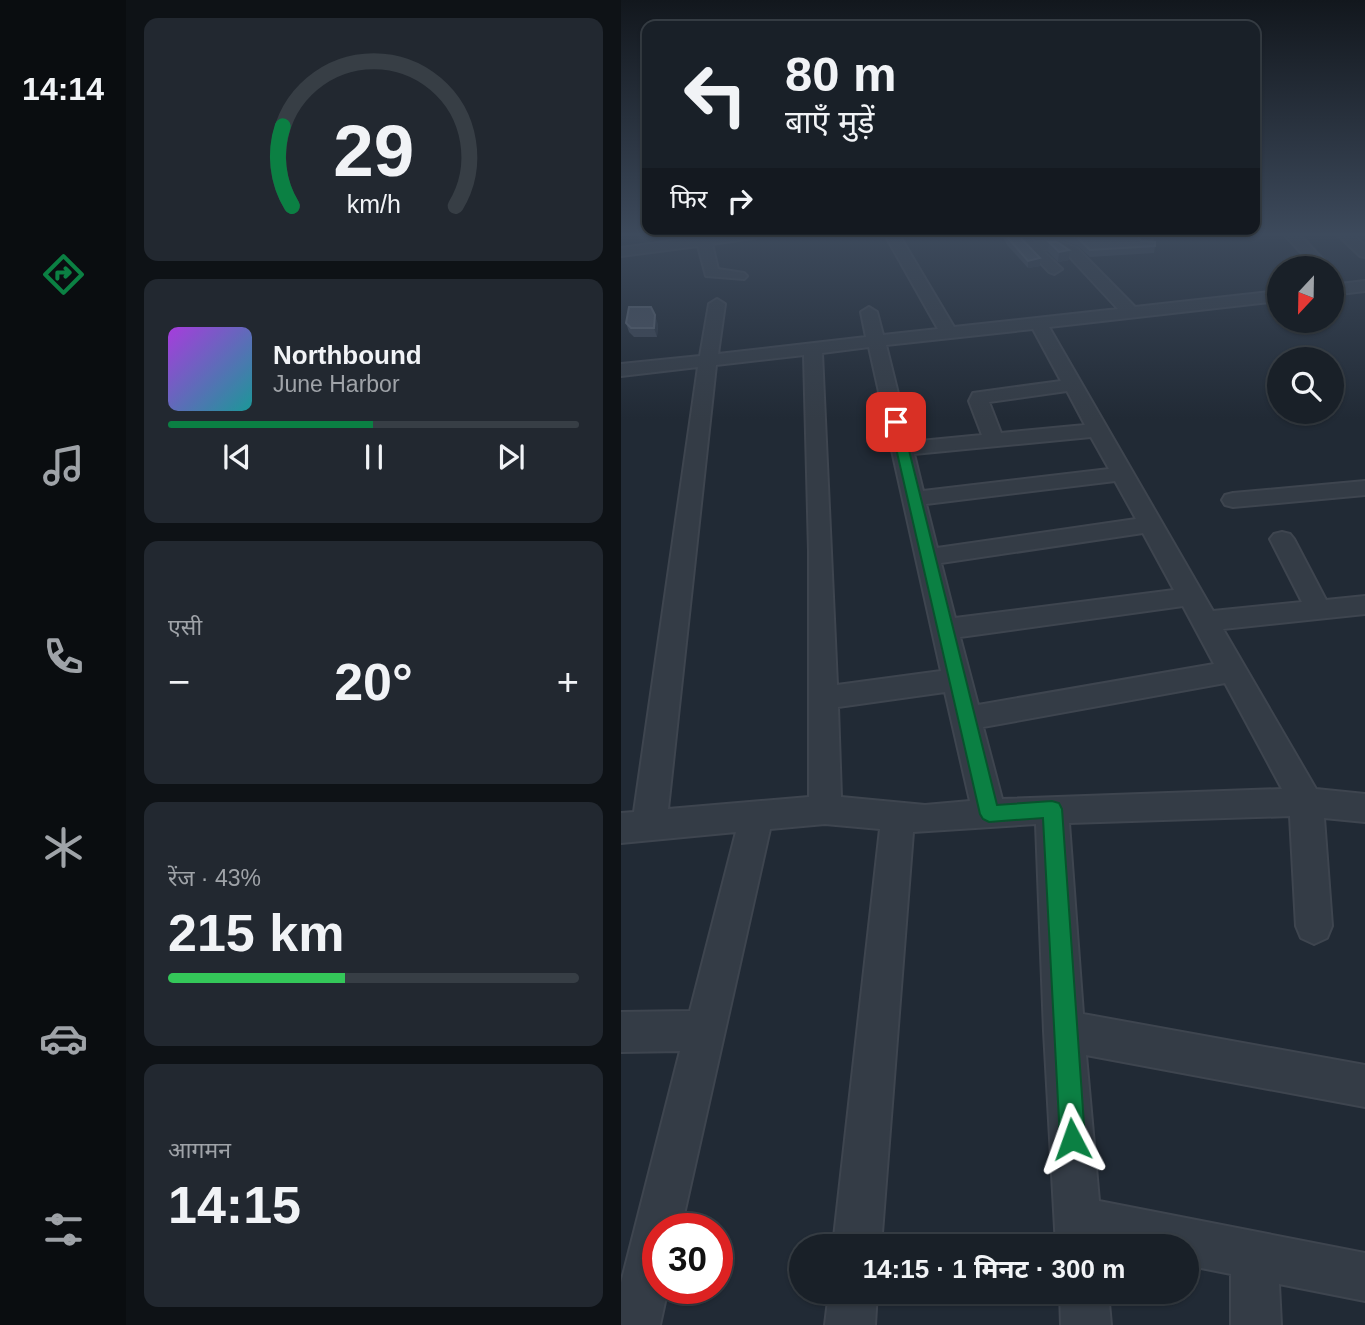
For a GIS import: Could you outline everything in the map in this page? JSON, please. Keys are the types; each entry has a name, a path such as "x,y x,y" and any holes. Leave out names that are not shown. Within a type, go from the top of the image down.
{"street":[{"path":"927,295 949,334"},
{"path":"1113,295 1131,313"},
{"path":"621,370 1267,297"},
{"path":"717,304 635,828 757,814 825,810 898,818 1052,809 1306,802 1365,808"},
{"path":"869,312 989,814"},
{"path":"1038,323 1306,802 1314,926"},
{"path":"813,349 821,551 825,810"},
{"path":"993,439 979,401 980,397 1007,391 1073,386"},
{"path":"902,449 1098,429"},
{"path":"914,499 1123,474"},
{"path":"1233,500 1365,488"},
{"path":"928,557 1152,524"},
{"path":"1282,539 1318,609"},
{"path":"945,629 1192,596"},
{"path":"1207,621 1365,605"},
{"path":"967,718 1235,671"},
{"path":"823,698 957,680"},
{"path":"1052,809 1064,1031 1079,1233 1255,1253 1365,1277"},
{"path":"662,1213 757,814"},
{"path":"858,1234 898,818"},
{"path":"621,1032 706,1031"},
{"path":"1064,1031 1365,1086"},
{"path":"1255,1253 1256,1325"},
{"path":"635,1325 642,1296"},
{"path":"850,1325 852,1304"},
{"path":"1085,1304 1086,1325"}],"building":[{"path":"629,307 651,307 655,315 654,328 631,328 626,323"}],"route":[{"path":"896,422 989,814 1052,809 1072,1139"}]}
